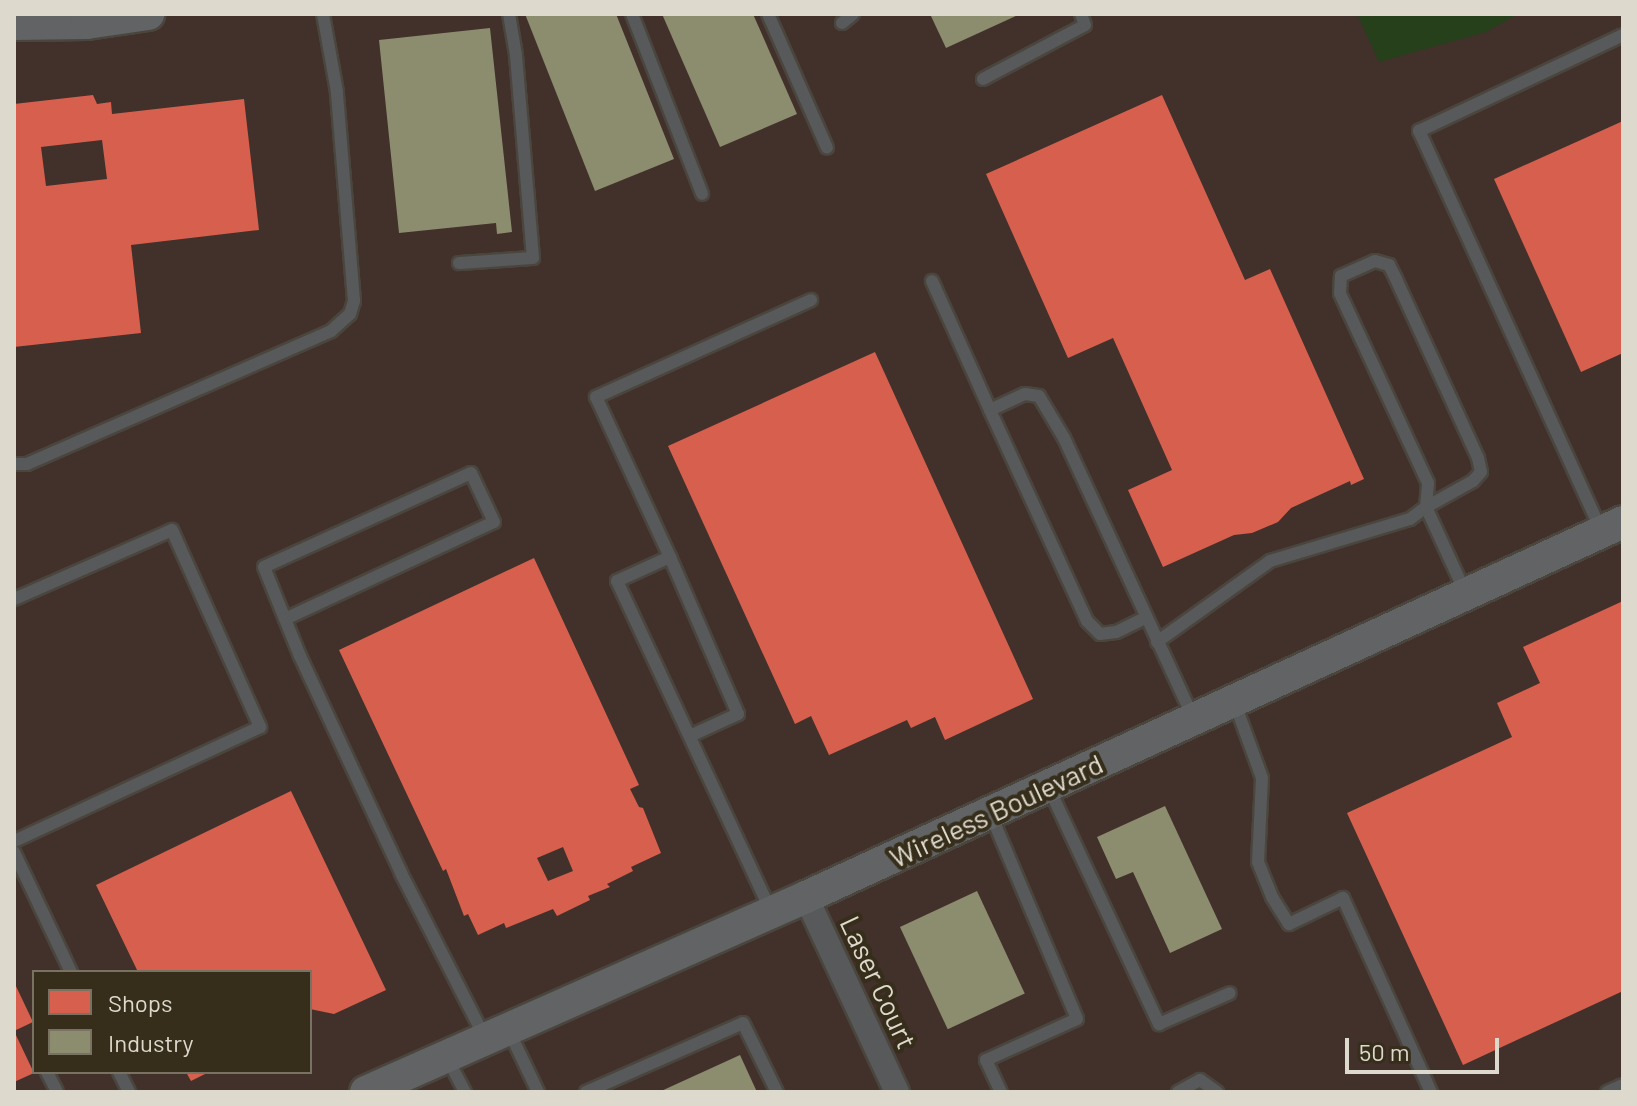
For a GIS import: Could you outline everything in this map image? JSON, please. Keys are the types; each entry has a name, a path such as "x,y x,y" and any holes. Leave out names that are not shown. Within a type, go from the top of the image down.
{"street":[{"path":"14,24 148,14"},
{"name":"Wireless Boulevard","path":"366,1092 806,897 1612,527"},
{"name":"Laser Court","path":"806,897 897,1092"}],"lane":[{"path":"14,464 27,464 331,331 350,314 354,301 337,92 323,14"},
{"path":"459,263 533,258 516,55 509,14"},
{"path":"632,14 702,194"},
{"path":"768,14 827,148"},
{"path":"842,23 853,14"},
{"path":"983,79 1085,25 1081,14"},
{"path":"1612,527 1419,131 1623,35"},
{"path":"1157,642 1270,561 1410,519 1426,507 1473,481 1481,472 1478,458 1389,265 1375,261 1341,276 1340,293 1428,483 1426,507 1466,594"},
{"path":"932,281 1087,621 1100,634 1116,632 1145,618"},
{"path":"690,736 738,714 596,397 811,300"},
{"path":"990,410 1025,394 1039,396 1064,438 1194,719"},
{"path":"285,619 494,522 471,473 264,567 285,619 401,873 497,1034 538,1092"},
{"path":"14,599 172,530 260,727 14,841"},
{"path":"670,557 617,581 772,912"},
{"path":"1234,701 1262,778 1258,862 1272,897 1289,924 1343,898 1431,1092"},
{"path":"1048,786 1159,1024 1230,993"},
{"path":"990,812 1077,1019 986,1060 1001,1092"},
{"path":"14,852 70,970"},
{"path":"586,1092 743,1023 777,1092"},
{"path":"446,1056 465,1092"},
{"path":"48,1074 57,1092"},
{"path":"120,1074 129,1092"},
{"path":"1178,1092 1200,1080 1217,1092"},
{"path":"1607,1092 1623,1085"}],"shaded area":[{"path":"14,14 1623,14 1623,1092 14,1092"}],"green space":[{"path":"1357,14 1518,14 1486,32 1379,62"}],"building: Shops":[{"path":"93,95 97,104 111,102 112,114 244,99 259,230 131,245 141,333 14,347 14,104","holes":["102,140 107,179 46,186 41,147"]},
{"path":"1162,95 1245,280 1270,269 1364,479 1351,485 1350,481 1291,508 1278,522 1252,533 1234,535 1163,567 1128,490 1172,470 1113,338 1068,358 986,174"},
{"path":"1623,121 1623,353 1581,372 1494,179"},
{"path":"875,352 1033,699 945,740 935,717 911,728 907,720 829,755 811,716 795,724 668,446"},
{"path":"534,558 639,785 630,789 639,807 643,808 661,853 631,867 633,871 607,884 610,887 588,896 590,900 557,916 553,909 506,928 504,923 478,935 468,914 464,916 446,869 443,871 339,650","holes":["563,847 573,871 548,881 537,858"]},
{"path":"1623,601 1623,991 1463,1065 1347,813 1512,737 1497,703 1540,683 1523,647"},
{"path":"291,791 386,990 334,1014 312,1009 312,970 137,970 96,885"},
{"path":"14,982 32,1022 14,1031"},
{"path":"14,1031 32,1074 14,1082"},
{"path":"187,1074 205,1074 191,1081"}],"building: Industry":[{"path":"525,14 616,14 674,159 595,191"},
{"path":"662,14 753,14 797,114 720,147"},
{"path":"930,14 1020,14 946,48"},
{"path":"490,28 512,232 497,234 496,223 399,233 379,40"},
{"path":"1165,806 1222,929 1170,953 1133,872 1116,879 1097,837"},
{"path":"977,891 1025,993 948,1029 900,927"},
{"path":"740,1055 757,1092 659,1092"}]}
